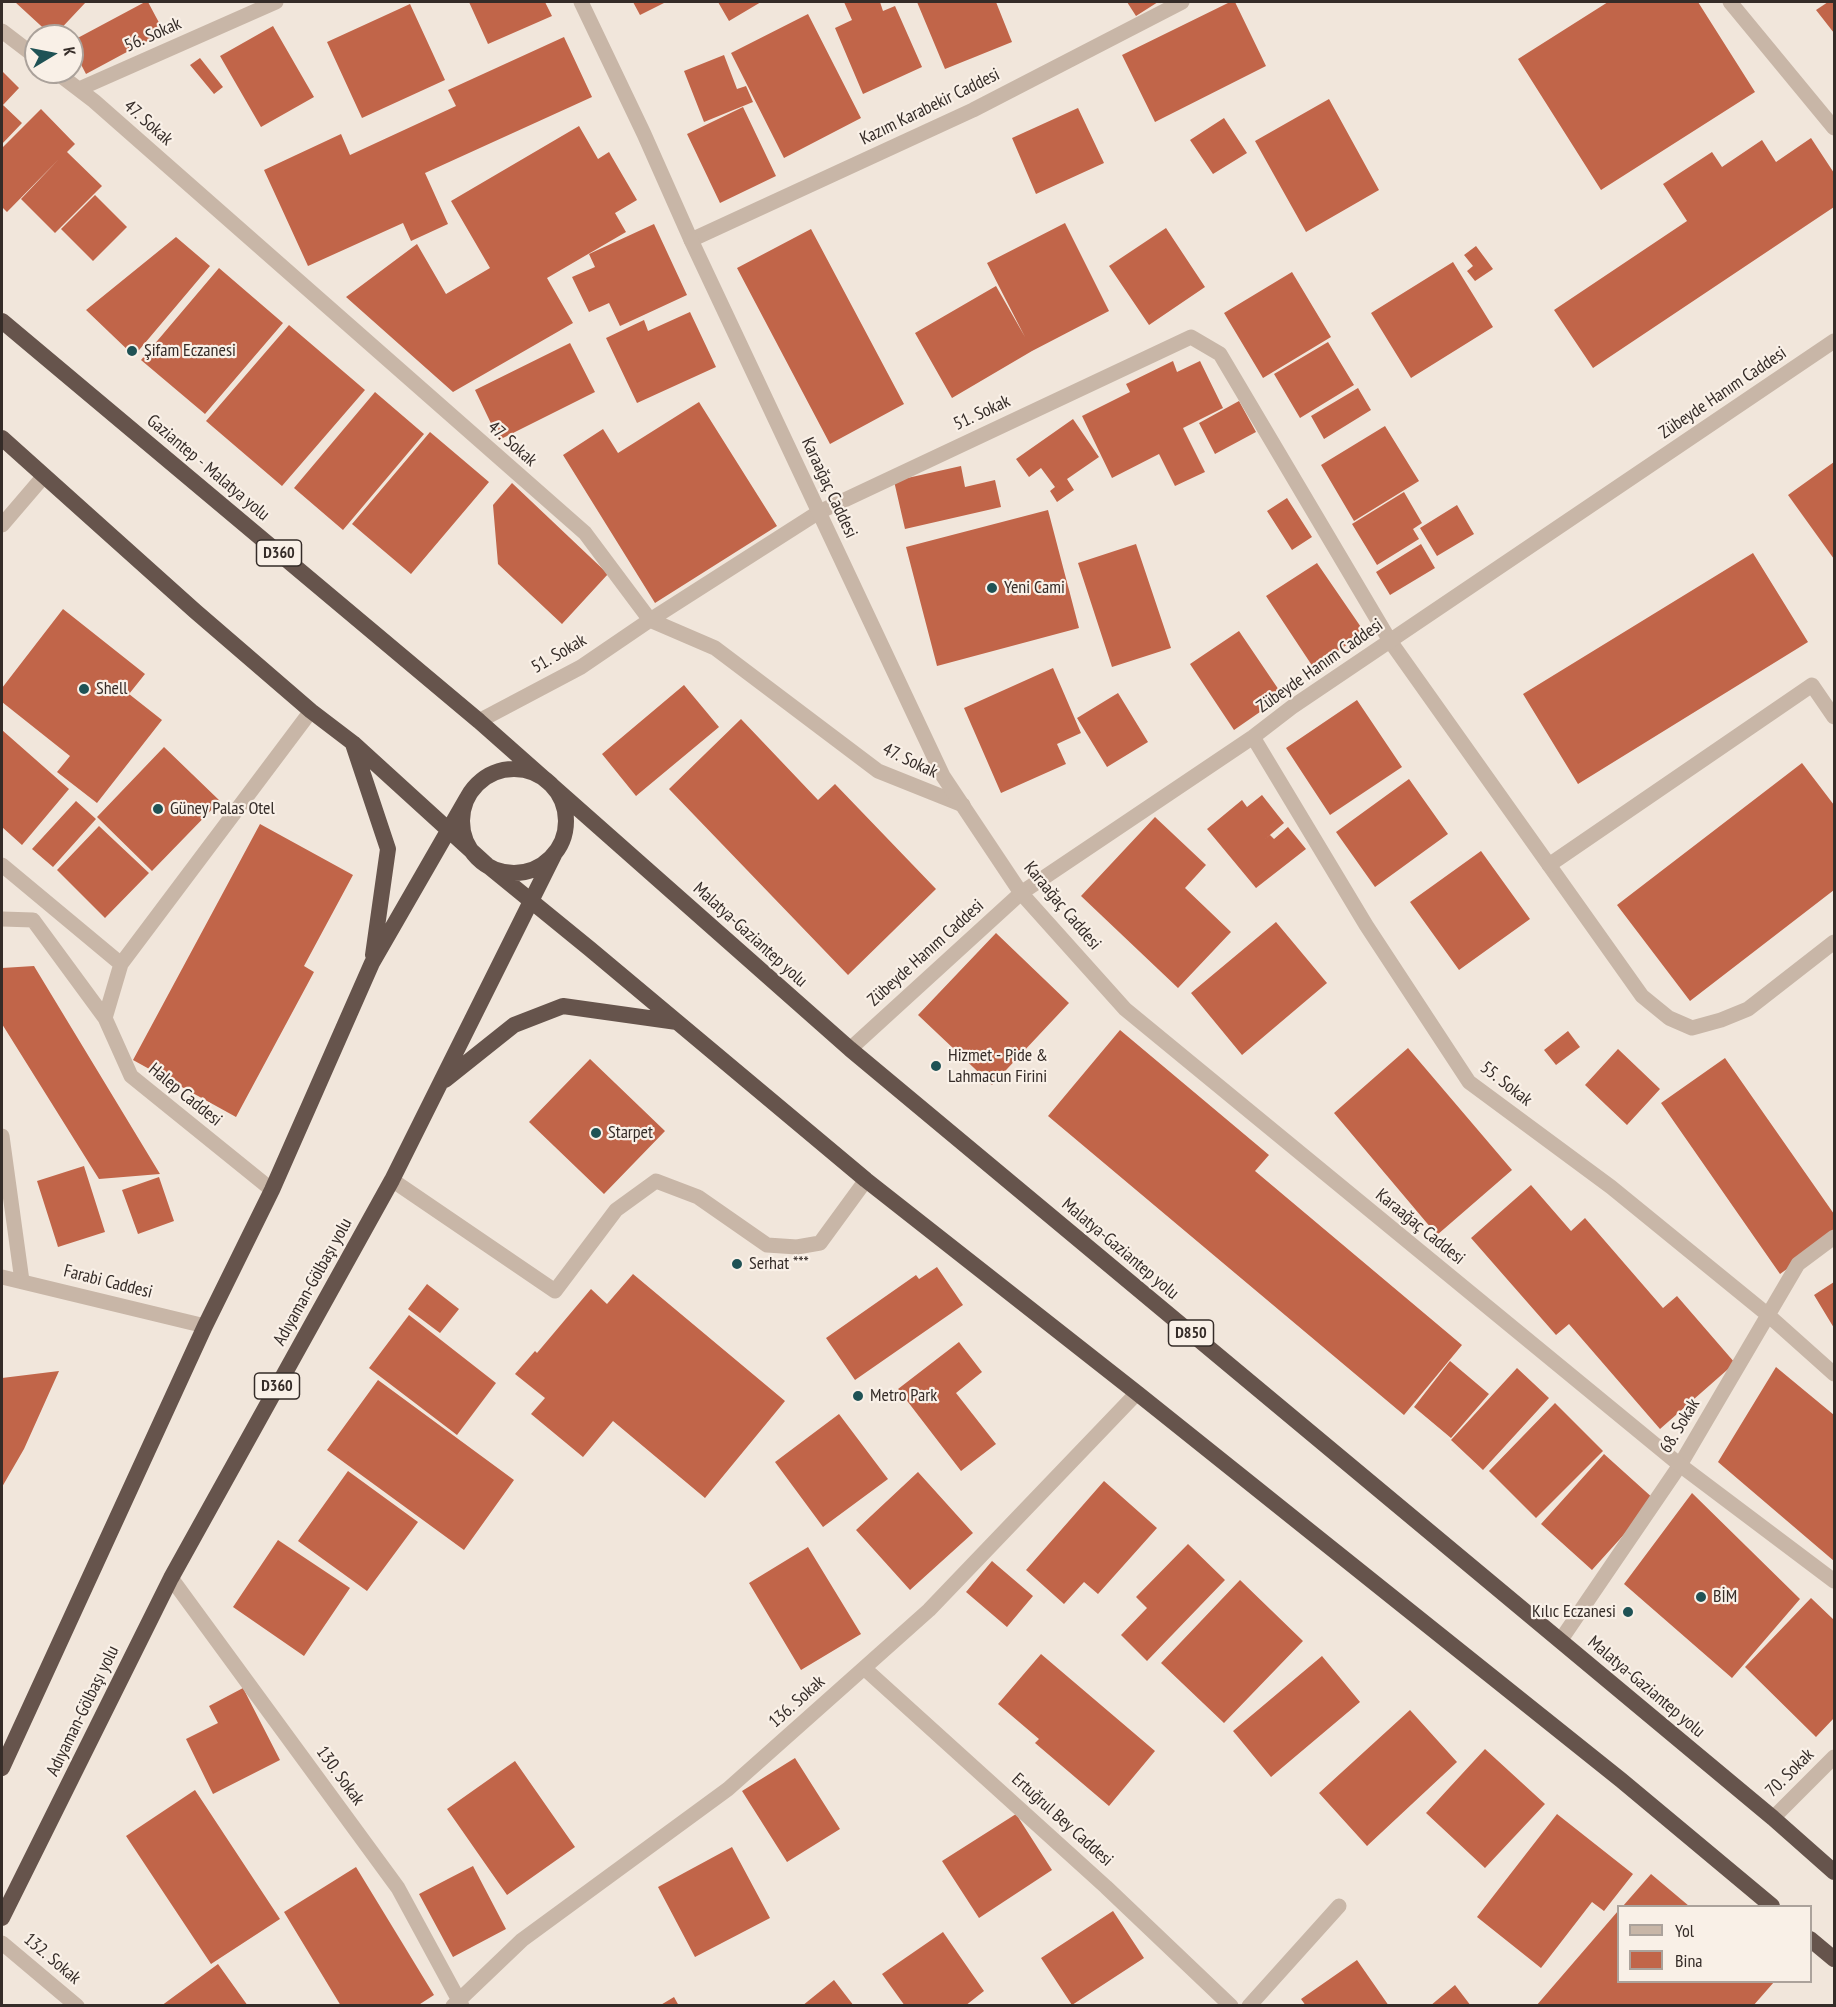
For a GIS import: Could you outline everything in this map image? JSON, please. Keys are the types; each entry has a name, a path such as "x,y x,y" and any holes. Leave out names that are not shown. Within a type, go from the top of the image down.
{"highway":[{"name":"Gaziantep - Malatya yolu","path":"2,321 479,721 554,787"},
{"path":"2,438 195,611 311,711 353,743 487,866 866,1180 1137,1393 1621,1780 1771,1905"},
{"path":"353,743 388,849 372,963"},
{"path":"2,1768 205,1326 272,1190 372,963 467,798 483,778 507,768 533,772 554,787 565,808 566,833 554,855 534,869 510,873 487,866 469,847 462,823 467,798"},
{"name":"Malatya-Gaziantep yolu","path":"554,787 850,1049 1773,1818 1834,1872"},
{"name":"Adıyaman-Gölbaşı yolu","path":"2,1918 171,1578 392,1180 554,855"},
{"path":"440,1084 514,1025 563,1006 678,1022"},
{"path":"1812,1941 1834,1959"}],"street":[{"name":"56. Sokak","path":"79,89 276,2"},
{"name":"Karaağaç Caddesi","path":"581,2 943,776 1021,893 1125,1009 1680,1465 1834,1581"},
{"name":"Kazım Karabekir Caddesi","path":"691,240 973,110 1182,2"},
{"path":"1730,2 1834,128"},
{"path":"2,31 24,48"},
{"name":"47. Sokak","path":"72,84 585,532 650,620 715,648 878,771 963,805"},
{"name":"51. Sokak","path":"479,721 581,667 819,512 1191,337 1220,354 1390,641"},
{"name":"Zübeyde Hanım Caddesi","path":"850,1049 1021,893 1253,736 1292,706 1834,341"},
{"path":"2,525 44,476"},
{"path":"1390,641 1642,996 1669,1018 1692,1028 1748,1009 1834,942"},
{"path":"1549,865 1812,685 1834,717"},
{"path":"105,1018 121,964 311,711"},
{"name":"55. Sokak","path":"1253,736 1366,925 1468,1082 1611,1186 1768,1315 1834,1374"},
{"path":"2,865 121,964"},
{"name":"Halep Caddesi","path":"2,919 33,920 105,1018 130,1076 272,1190"},
{"path":"2,1136 22,1281"},
{"path":"392,1180 555,1291 616,1210 656,1181 698,1197 767,1245 797,1247 820,1243 866,1180"},
{"name":"68. Sokak","path":"1560,1641 1680,1465 1798,1264 1834,1237"},
{"name":"Farabi Caddesi","path":"2,1277 205,1326"},
{"name":"136. Sokak","path":"458,2003 522,1940 728,1790 929,1610 1137,1393"},
{"name":"130. Sokak","path":"171,1578 398,1888 458,2003"},
{"name":"Ertuğrul Bey Caddesi","path":"864,1668 1106,1887 1231,2006"},
{"name":"70. Sokak","path":"1773,1818 1834,1757"},
{"path":"1249,2006 1339,1906"},
{"name":"132. Sokak","path":"2,1943 77,2006"}],"building":[{"path":"15,2 86,2 65,24 39,24"},
{"path":"145,2 148,2 164,32 86,74 84,70 84,35"},
{"path":"469,2 545,2 552,16 488,44"},
{"path":"633,2 666,2 640,15"},
{"path":"718,2 761,2 729,21"},
{"path":"844,2 880,2 883,11 895,6 922,67 863,94 835,28 852,20"},
{"path":"917,2 996,2 1012,42 945,69"},
{"path":"1127,2 1158,2 1136,16"},
{"path":"1230,2 1235,2 1266,66 1155,122 1122,55"},
{"path":"1608,2 1698,2 1755,92 1601,190 1518,59"},
{"path":"1828,2 1834,2 1834,33 1816,10"},
{"path":"410,4 445,80 362,118 327,42"},
{"path":"808,14 861,118 784,158 731,53"},
{"path":"273,26 314,97 261,127 220,56"},
{"path":"564,37 592,97 425,173 448,224 411,241 403,223 308,266 264,170 341,134 350,155 456,106 448,90"},
{"path":"724,55 737,89 746,86 753,102 704,122 684,71"},
{"path":"200,58 223,87 214,94 190,65"},
{"path":"2,71 19,88 3,105 22,123 2,144"},
{"path":"1329,99 1379,190 1306,232 1255,141"},
{"path":"743,107 776,176 720,203 687,134"},
{"path":"1078,108 1104,163 1036,194 1012,138"},
{"path":"41,109 75,144 67,152 102,186 55,233 21,199 59,159 7,212 2,207 2,148"},
{"path":"1224,118 1247,153 1213,174 1190,140"},
{"path":"579,126 598,159 609,152 637,200 615,213 626,232 547,278 573,323 453,392 346,297 417,244 446,294 490,268 451,201"},
{"path":"1811,138 1834,173 1834,207 1593,368 1554,310 1687,221 1663,184 1712,152 1722,167 1762,140 1776,162"},
{"path":"95,195 127,227 93,261 61,229"},
{"path":"1065,223 1109,311 1032,351 952,398 915,333 996,286 1025,337 987,263"},
{"path":"654,224 687,295 620,326 609,303 589,312 572,277 595,267 589,254"},
{"path":"1166,228 1205,287 1149,325 1109,266"},
{"path":"811,229 904,404 830,444 737,268"},
{"path":"176,237 210,266 134,356 86,310"},
{"path":"1476,246 1493,269 1475,281 1467,271 1473,266 1464,255"},
{"path":"1453,262 1493,327 1411,378 1371,313"},
{"path":"219,268 283,323 205,414 141,360"},
{"path":"1292,272 1331,337 1263,378 1224,313"},
{"path":"690,312 716,367 637,403 606,338 644,320 648,331"},
{"path":"289,325 365,390 282,486 206,421"},
{"path":"1328,342 1354,385 1300,418 1274,374"},
{"path":"570,343 595,392 499,440 475,390"},
{"path":"1173,361 1177,372 1200,361 1223,408 1183,428 1205,472 1175,486 1159,454 1112,478 1082,416 1130,392 1126,384"},
{"path":"1358,388 1371,410 1324,439 1311,416"},
{"path":"375,392 424,434 343,530 294,488"},
{"path":"1239,401 1256,432 1215,454 1199,423"},
{"path":"699,402 777,526 655,603 563,455 603,429 618,453"},
{"path":"1073,419 1099,457 1067,479 1074,490 1057,502 1050,491 1055,487 1041,468 1029,477 1016,459"},
{"path":"1385,426 1419,481 1354,521 1321,465"},
{"path":"430,432 489,482 411,574 352,524"},
{"path":"1834,462 1834,559 1788,495"},
{"path":"961,466 965,487 995,480 1001,507 905,529 894,481"},
{"path":"512,483 608,574 562,624 498,564 493,505"},
{"path":"1404,492 1422,523 1413,529 1419,539 1377,565 1352,524"},
{"path":"1287,498 1312,537 1292,550 1267,511"},
{"path":"1457,505 1474,534 1437,556 1420,528"},
{"name":"Yeni Cami","path":"1048,510 1079,628 937,666 906,547"},
{"path":"1136,544 1171,648 1112,667 1078,563"},
{"path":"1421,544 1435,568 1390,595 1376,572"},
{"path":"1753,553 1808,642 1578,784 1523,694"},
{"path":"1317,563 1365,633 1313,667 1266,596"},
{"path":"63,609 145,674 129,694 162,720 97,803 57,772 70,756 2,702 2,688"},
{"path":"1239,631 1283,696 1234,730 1190,664"},
{"path":"1053,668 1081,733 1057,744 1066,764 1001,793 964,708"},
{"path":"684,685 719,727 636,796 602,754"},
{"path":"1118,693 1148,742 1107,767 1077,718"},
{"path":"1357,700 1402,767 1330,815 1286,748"},
{"path":"741,719 818,800 835,784 936,889 848,975 669,789"},
{"path":"2,730 69,789 22,845 2,827"},
{"name":"Güney Palas Otel","path":"164,747 220,801 152,871 97,817"},
{"path":"1802,763 1834,805 1834,890 1690,1001 1617,905"},
{"path":"1409,779 1448,834 1375,887 1336,832"},
{"path":"1262,795 1284,823 1264,840 1270,835 1274,839 1288,827 1306,849 1256,888 1207,829 1242,800 1247,807"},
{"path":"76,801 96,819 53,867 32,849"},
{"path":"1155,817 1206,865 1185,888 1231,932 1178,988 1081,896"},
{"path":"260,824 353,875 304,966 314,972 236,1117 133,1060"},
{"path":"99,826 149,873 105,918 57,870"},
{"path":"1481,851 1530,919 1459,970 1410,902"},
{"path":"1276,922 1327,983 1242,1055 1191,993"},
{"path":"996,933 1069,1003 992,1085 918,1015"},
{"path":"34,966 160,1174 99,1179 2,1024 2,968"},
{"path":"1120,1030 1269,1155 1255,1171 1462,1345 1404,1415 1048,1116"},
{"path":"1568,1031 1580,1047 1556,1065 1544,1050"},
{"path":"1408,1048 1512,1170 1437,1235 1334,1113"},
{"path":"1618,1049 1660,1089 1627,1125 1585,1085"},
{"path":"1725,1058 1834,1214 1834,1235 1780,1274 1661,1103"},
{"path":"590,1059 665,1131 604,1194 529,1122"},
{"path":"84,1166 105,1232 58,1247 37,1181"},
{"path":"159,1177 174,1221 138,1234 122,1190"},
{"path":"1531,1185 1571,1231 1585,1218 1663,1308 1677,1296 1735,1363 1660,1429 1569,1324 1556,1335 1471,1238"},
{"path":"937,1267 963,1305 855,1380 826,1338 916,1275 919,1279"},
{"path":"633,1274 785,1401 705,1498 613,1421 583,1457 531,1414 545,1398 515,1374 535,1351 537,1353 591,1289 607,1304"},
{"path":"1834,1282 1834,1328 1814,1295"},
{"path":"427,1284 459,1309 440,1333 408,1309"},
{"path":"409,1315 496,1383 457,1435 369,1368"},
{"path":"959,1342 982,1372 956,1393 996,1444 961,1471 898,1389"},
{"path":"1450,1361 1489,1394 1451,1438 1414,1407"},
{"path":"1776,1367 1834,1415 1834,1561 1718,1462"},
{"path":"1517,1368 1549,1398 1483,1470 1451,1440"},
{"path":"59,1371 24,1449 2,1487 2,1378"},
{"path":"378,1380 514,1480 464,1550 327,1450"},
{"path":"1555,1403 1603,1451 1536,1518 1489,1471"},
{"path":"839,1414 888,1479 823,1527 775,1462"},
{"path":"1604,1454 1655,1500 1592,1570 1541,1524"},
{"path":"348,1471 418,1522 367,1591 298,1541"},
{"path":"918,1472 973,1533 910,1590 856,1530"},
{"path":"1104,1481 1157,1528 1098,1594 1084,1582 1064,1604 1026,1570"},
{"path":"1692,1493 1800,1599 1732,1678 1624,1584"},
{"path":"278,1540 350,1588 304,1656 233,1607"},
{"path":"1188,1544 1225,1580 1147,1661 1121,1635 1147,1608 1136,1597"},
{"path":"808,1547 861,1634 801,1670 749,1583"},
{"path":"992,1561 1033,1596 1007,1627 966,1592"},
{"path":"1240,1580 1303,1641 1224,1723 1161,1663"},
{"path":"1811,1598 1834,1620 1834,1718 1816,1737 1745,1667"},
{"path":"1041,1654 1155,1751 1109,1806 1035,1743 1039,1739 998,1704"},
{"path":"1322,1656 1360,1702 1271,1777 1233,1731"},
{"path":"243,1688 280,1760 213,1794 186,1739 218,1723 209,1706"},
{"path":"1410,1710 1457,1762 1367,1846 1319,1793"},
{"path":"1485,1749 1545,1804 1485,1868 1426,1813"},
{"path":"795,1758 840,1829 787,1862 742,1791"},
{"path":"515,1761 575,1847 507,1895 447,1809"},
{"path":"195,1790 280,1919 211,1964 126,1836"},
{"path":"1016,1814 1052,1870 979,1918 942,1861"},
{"path":"1557,1814 1633,1874 1604,1911 1592,1902 1541,1968 1477,1917"},
{"path":"732,1847 770,1918 695,1957 658,1887"},
{"path":"473,1866 506,1929 453,1957 419,1894"},
{"path":"356,1867 434,1995 417,2006 341,2006 284,1912"},
{"path":"1651,1874 1688,1905 1624,1905"},
{"path":"1113,1911 1144,1958 1072,2005 1041,1958"},
{"path":"1617,1912 1617,1983 1773,1983 1753,2006 1536,2006"},
{"path":"943,1932 984,1991 965,2006 905,2006 882,1974"},
{"path":"1357,1960 1389,2006 1306,2006 1301,1999"},
{"path":"218,1964 248,2006 161,2006"},
{"path":"834,1980 854,2006 802,2006"},
{"path":"1455,1985 1471,2006 1430,2006"},
{"path":"674,1997 679,2006 659,2006"}],"place":[{"name":"Şifam Eczanesi","path":"132,351"},
{"name":"Yeni Cami","path":"992,588"},
{"name":"Shell","path":"84,689"},
{"name":"Güney Palas Otel","path":"158,809"},
{"name":"Hizmet - Pide & Lahmacun Firini","path":"936,1066"},
{"name":"Starpet","path":"596,1133"},
{"name":"Serhat ***","path":"737,1264"},
{"name":"Metro Park","path":"858,1396"},
{"name":"BİM","path":"1701,1597"},
{"name":"Kılıc Eczanesi","path":"1628,1612"}]}
